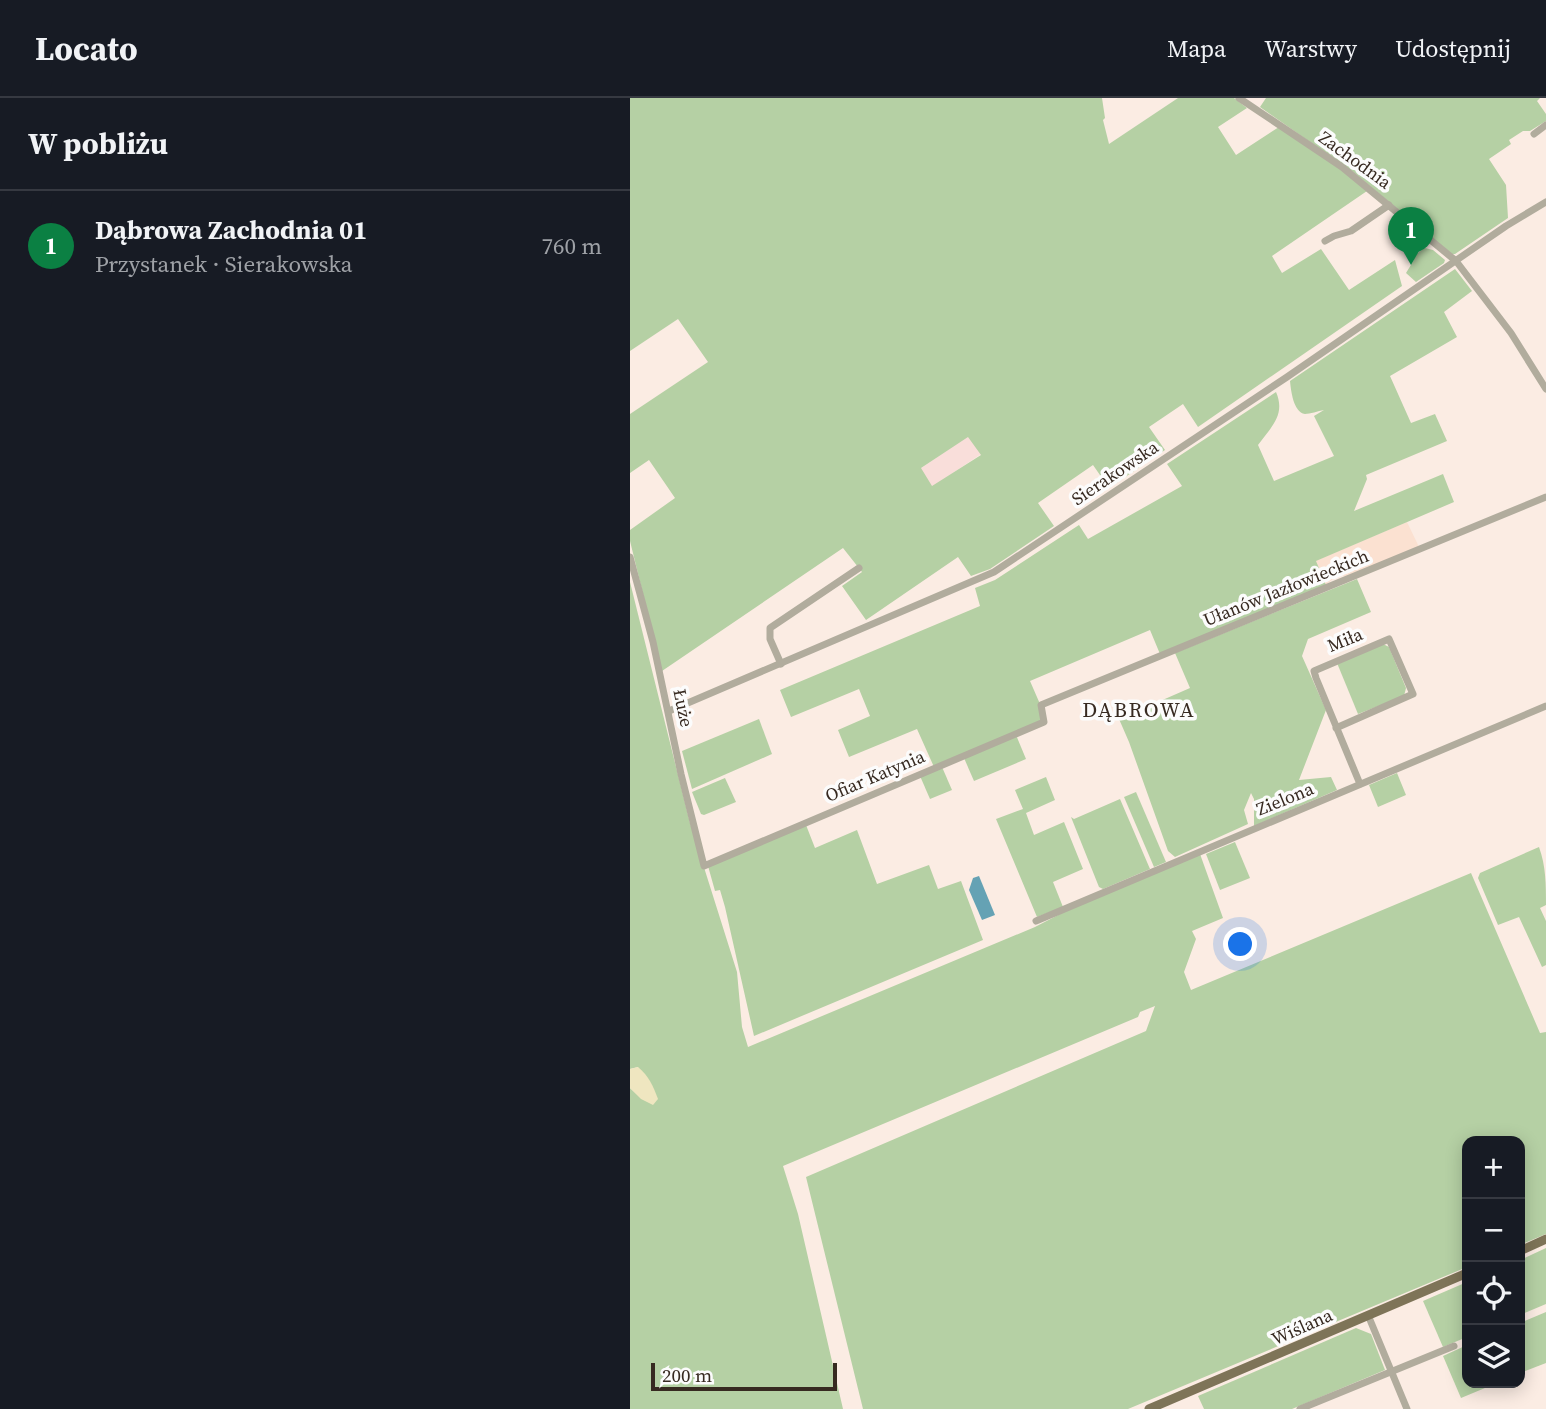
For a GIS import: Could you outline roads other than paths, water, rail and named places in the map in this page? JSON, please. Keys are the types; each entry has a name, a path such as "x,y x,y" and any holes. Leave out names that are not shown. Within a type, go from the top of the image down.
{"main road":[{"path":"1525,1249 1546,1240"},
{"name":"Wiślana","path":"1149,1409 1462,1275"}],"street":[{"name":"Zachodnia","path":"1239,98 1342,167 1456,261 1511,333 1546,389"},
{"path":"1534,134 1546,125"},
{"name":"Sierakowska","path":"669,711 994,572 1506,226 1546,202"},
{"path":"1325,241 1351,231 1389,205"},
{"name":"Ułanów Jazłowieckich","path":"1040,708 1041,705 1546,497"},
{"name":"Łuże","path":"630,557 705,866"},
{"path":"781,664 770,639 770,628 859,568"},
{"name":"Miła","path":"1336,728 1413,694 1389,639 1314,671 1336,728 1360,784"},
{"name":"Zielona","path":"1036,921 1546,706"},
{"name":"Ofiar Katynia","path":"705,866 1044,722 1040,708"},
{"path":"1368,1315 1407,1409"},
{"path":"1300,1409 1454,1346"}],"water":[{"path":"979,876 995,915 982,920 969,890 973,878"}],"place":[{"name":"Dąbrowa Zachodnia 01","path":"1411,265"}],"district":[{"name":"DĄBROWA","path":"1139,710"}]}
